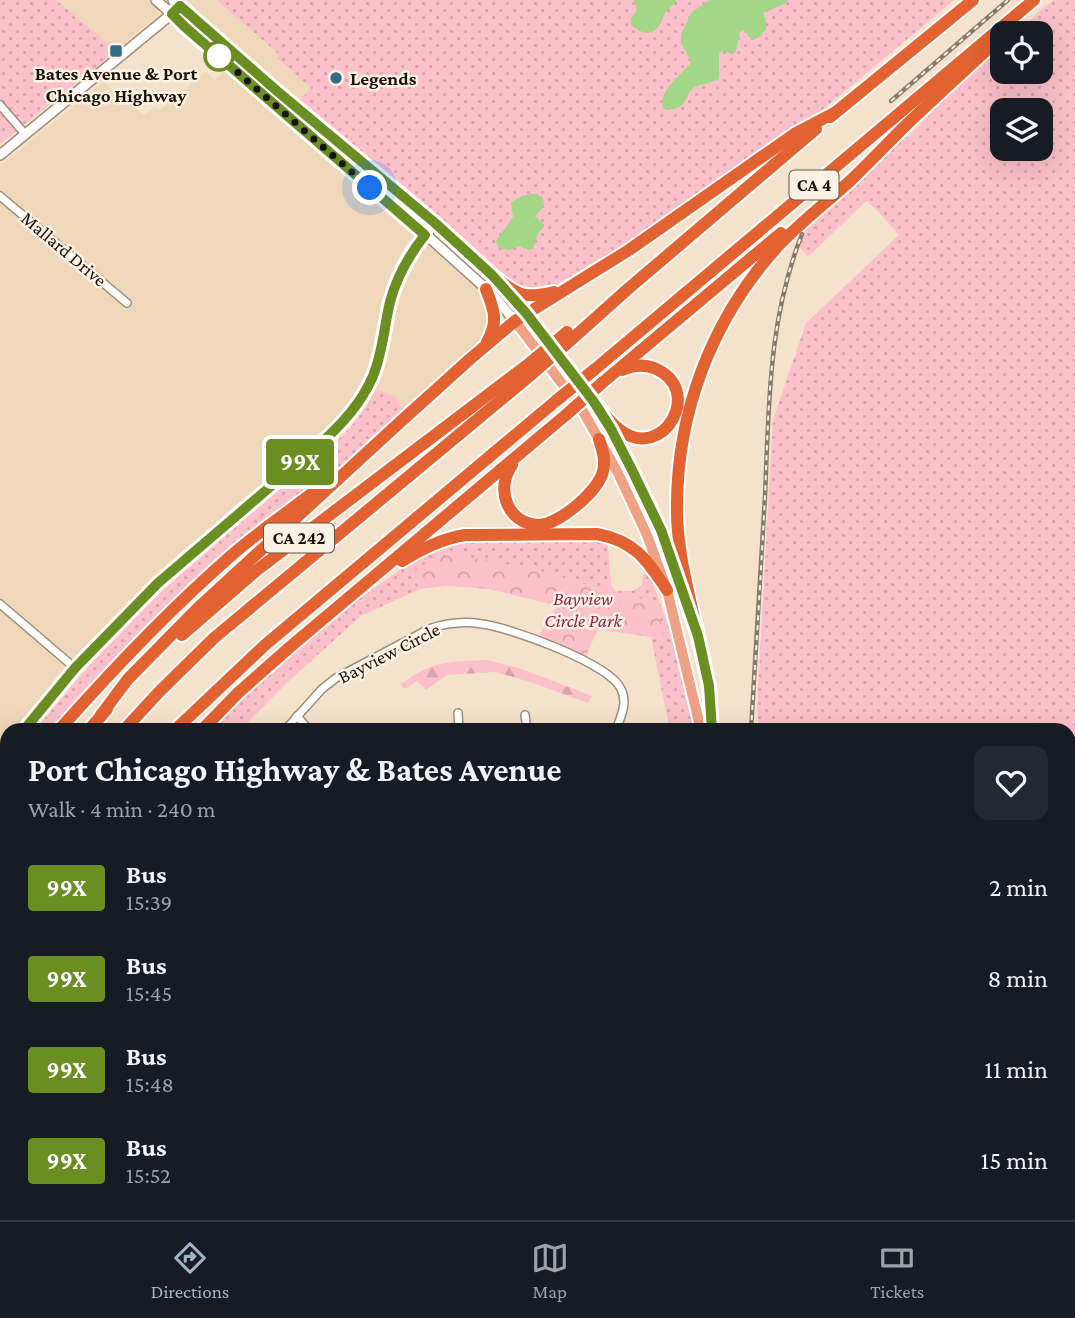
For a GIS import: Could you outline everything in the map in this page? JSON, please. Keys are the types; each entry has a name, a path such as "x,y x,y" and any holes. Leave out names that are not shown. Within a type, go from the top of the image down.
{"highway":[{"name":"CA 4","path":"629,288 973,0"},
{"name":"CA 4","path":"182,723 265,645 1036,0"},
{"path":"1016,21 1036,0"},
{"path":"698,636 679,536 678,471 684,431 700,374 728,313 766,260 794,230 990,46"},
{"path":"101,715 128,679 168,636 398,424 521,317 629,250 796,133 836,112"},
{"path":"209,723 238,693 326,617 531,444 591,399 602,385 866,165"},
{"path":"492,275 525,296 540,296 563,290"},
{"name":"CA 242","path":"95,723 159,656 230,592 529,370 629,288"},
{"path":"470,359 491,334 495,318 486,289"},
{"path":"591,399 620,431 635,438 655,436 664,431 675,416 677,391 668,377 655,369 640,365 629,367 602,385"},
{"path":"131,723 186,664 244,612 428,461 529,370"},
{"path":"65,723 137,645 211,574 398,424"},
{"path":"531,444 509,470 503,495 505,503 515,516 531,524 541,525 559,519 596,487 603,471 603,454 599,439"},
{"path":"326,617 417,552 441,541 465,535 583,533 617,539 627,543 643,556 667,590"}],"main road":[{"path":"521,317 591,399 616,439 661,530 698,636 709,686 712,723"},
{"path":"521,317 584,413 618,473 647,535 667,590 699,723"}],"street":[{"path":"156,0 521,317"},
{"path":"0,155 172,14 176,3 435,223 492,275 521,317"},
{"path":"0,105 25,134"},
{"name":"Mallard Drive","path":"0,195 127,303"},
{"path":"30,723 75,668 167,574 319,445 356,407 373,377 384,342 390,303 398,276 408,257 435,223"},
{"path":"0,604 75,668"},
{"name":"Bayview Circle","path":"291,723 322,689 336,678 429,629 457,622 512,630 584,660 614,678 624,697 624,709 619,723"},
{"path":"458,713 459,723"},
{"path":"525,715 526,723"},
{"path":"297,716 303,723"}],"shaded area":[{"path":"56,0 151,0 159,13 116,50"},
{"path":"180,0 215,0 281,55 277,60 311,88 300,101"},
{"path":"634,0 676,0 657,28 646,33 631,24 631,18 637,11"},
{"path":"710,0 788,0 763,13 766,29 759,37 751,39 744,30 740,32 733,54 722,51 719,53 719,79 695,87 681,106 663,109 666,90 690,64 681,43 681,34 692,12"},
{"path":"230,66 422,231 405,245 391,273 366,377 347,410 316,441 190,548 62,674 22,723 0,723 0,166 103,82 144,115 155,107 160,110 206,72 215,80"},
{"path":"531,194 542,197 544,202 535,217 544,227 538,233 533,249 518,246 509,250 499,248 496,241 513,217 511,202"},
{"path":"425,235 486,289 491,334 408,415 394,396 368,386 398,276"}],"green space":[{"path":"0,0 56,0 116,50 0,144"},
{"path":"216,0 954,0 793,132 621,251 599,259 540,292 523,290 506,279 432,210 426,215 295,106 311,88 277,59 280,55"},
{"path":"1053,0 1075,0 1075,723 758,723 757,706 773,420 806,323 899,235 866,201 808,257 799,246 806,229 865,178 990,56 990,84 1053,84 1053,21 1029,21"},
{"path":"373,388 394,396 408,415 237,551 66,723 41,723 100,653 147,605 198,558 329,448 349,429 367,405 365,403"},
{"path":"595,539 608,546 611,586 615,591 633,591 642,585 643,574 649,573 674,641 693,723 668,723 651,637 663,639 653,601 613,593 537,570 452,555 412,574 420,589 361,616 247,723 215,723 270,670 342,611 421,555 448,544 475,540"},
{"name":"Bayview Circle Park","path":"452,554 537,570 613,593 653,601 661,622 663,639 598,629 584,660 536,640 558,606 489,589 447,586 420,589 412,573 432,559"},
{"path":"487,660 522,669 592,696 588,703 496,672 447,675 426,690 417,681 407,688 403,688 401,684 422,671 442,664"}],"railway":[{"path":"891,101 1008,0"},
{"path":"751,723 772,363 782,298 802,234"}],"bus line":[{"name":"99X","path":"30,723 75,668 158,583 319,445 356,407 373,377 384,342 390,303 398,276 425,235 185,27 172,14 180,6 435,223 492,275 526,313 594,402 611,429 661,530 698,636 709,686 712,723"}],"place":[{"name":"Bates Avenue & Port Chicago Highway","path":"116,51"},
{"name":"Legends","path":"336,78"}],"route":[{"path":"219,56 370,188"}]}
